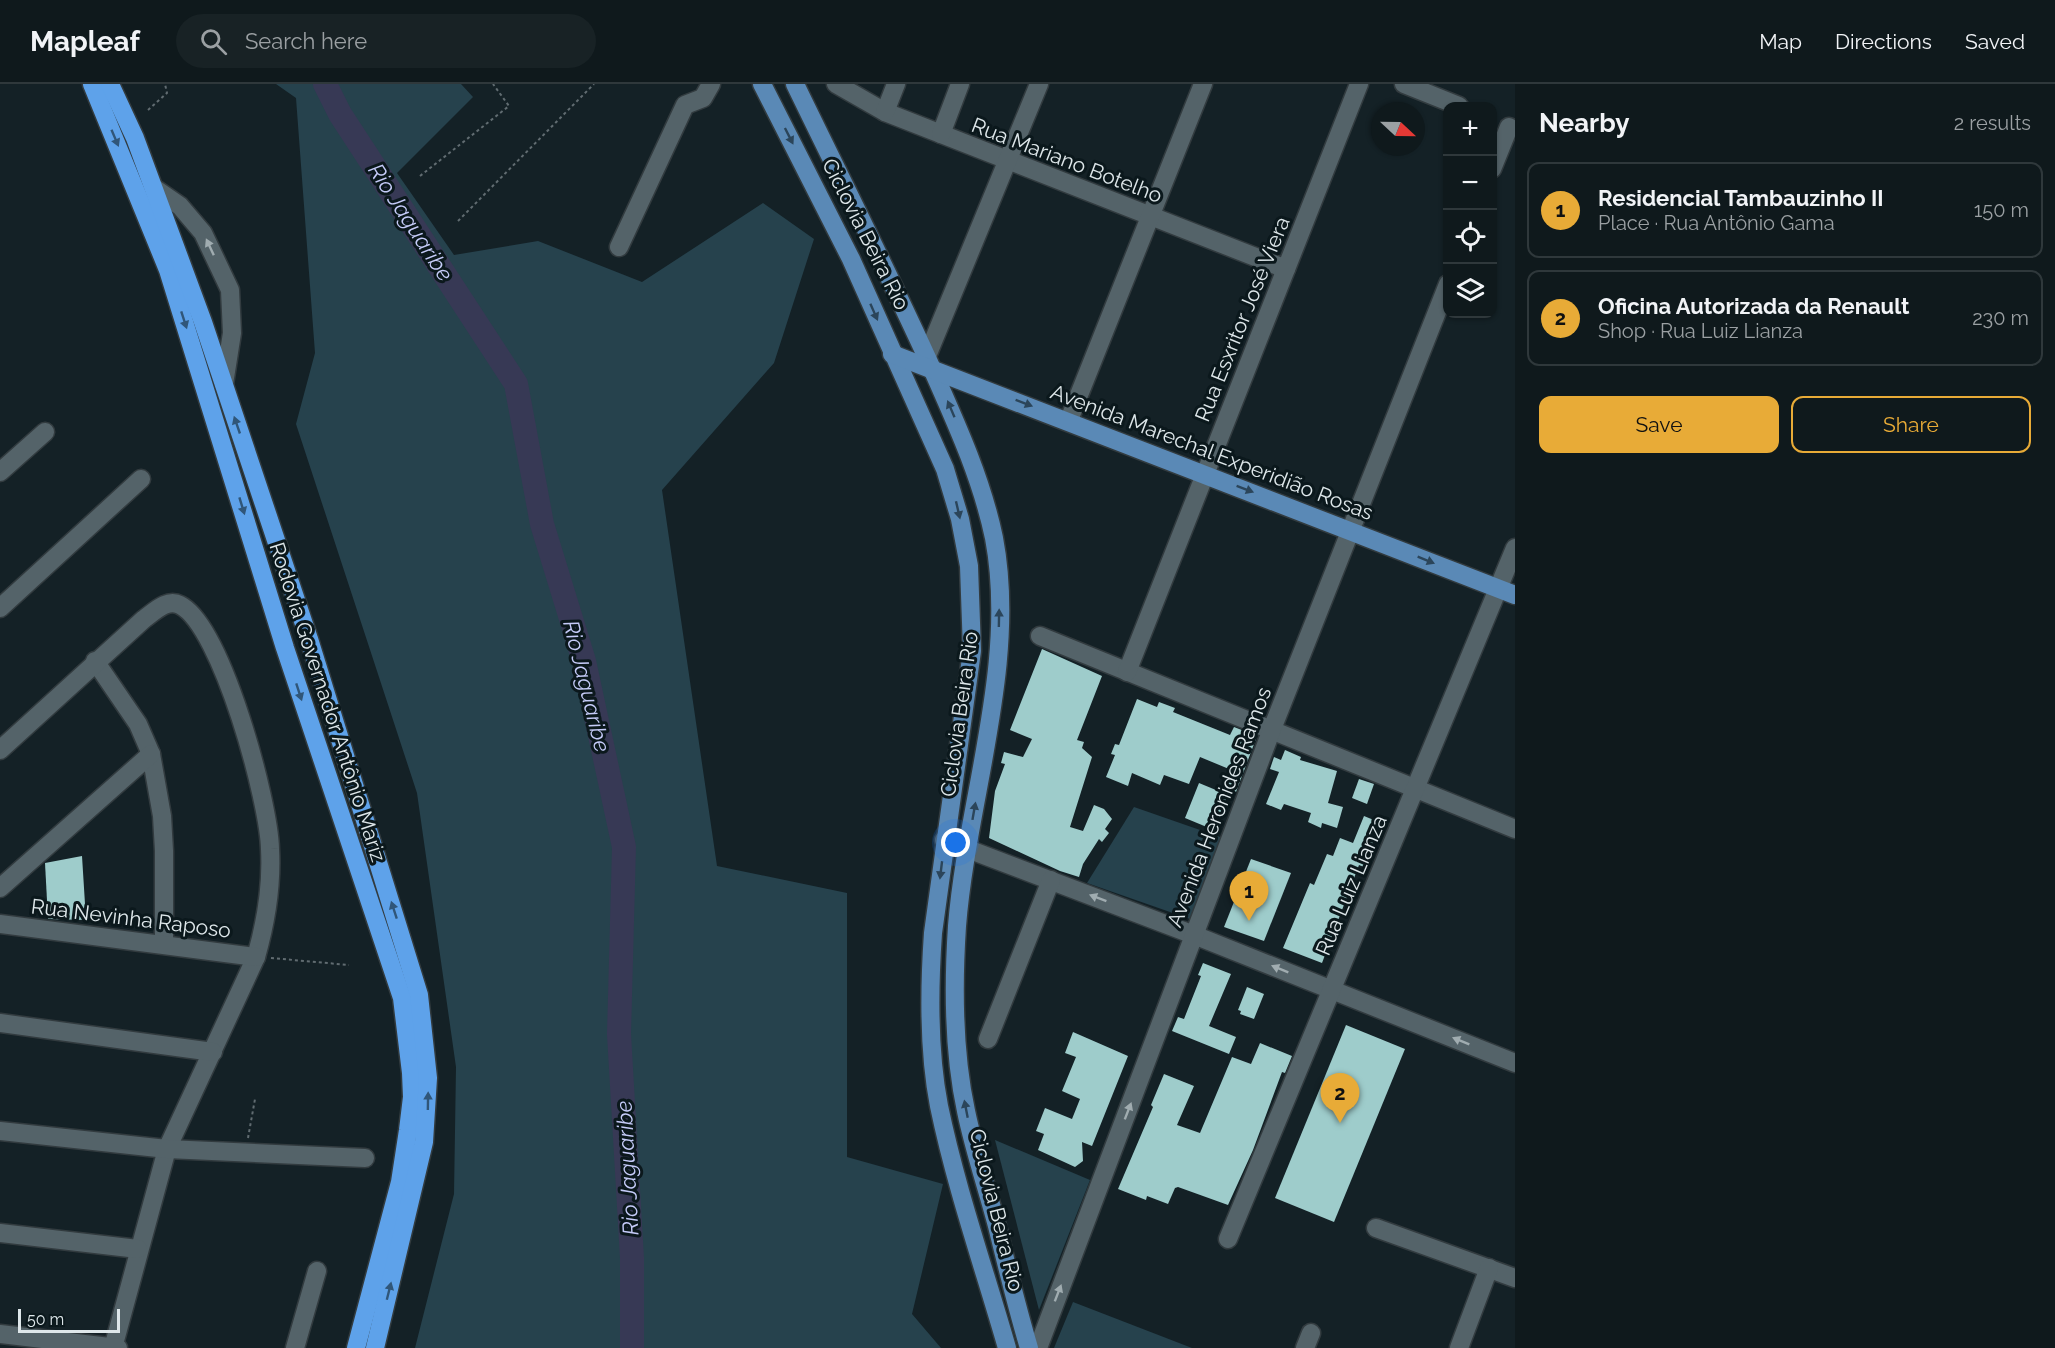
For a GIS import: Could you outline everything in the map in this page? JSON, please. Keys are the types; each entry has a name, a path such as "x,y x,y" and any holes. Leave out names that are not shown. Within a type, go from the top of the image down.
{"highway":[{"name":"Rodovia Governador Antônio Mariz","path":"92,84 168,270 285,648 402,998 411,1073 412,1097 408,1130 400,1182 356,1348"},
{"name":"Rodovia Governador Antônio Mariz","path":"110,84 135,138 224,384 309,639 419,995 428,1078 424,1142 375,1348"}],"main road":[{"path":"762,84 851,260 945,469 954,491 969,566 972,651 944,840 930,976 932,1044 939,1104 1007,1348"},
{"path":"795,84 929,361 968,452 994,540 999,591 997,657 967,847 957,925 954,992 957,1045 966,1109 1029,1348"},
{"name":"Avenida Marechal Experidião Rosas","path":"892,354 929,361 1069,420 1507,592"},
{"path":"945,469 947,459 953,453 968,452"}],"street":[{"path":"619,247 685,105 703,98 711,84"},
{"name":"Rua Mariano Botelho","path":"836,84 885,112 1286,269"},
{"path":"885,112 897,84"},
{"path":"941,134 960,84"},
{"path":"929,361 1039,84"},
{"path":"1069,420 1203,84"},
{"name":"Rua Esxritor José Viera","path":"1127,672 1359,84"},
{"path":"1404,84 1449,102"},
{"path":"1496,156 1505,126"},
{"path":"154,188 180,206 203,233 230,290 232,333 224,384"},
{"name":"Avenida Heronides Ramos","path":"1038,1348 1272,729 1443,297"},
{"path":"0,472 45,432"},
{"path":"0,608 141,479"},
{"name":"Rua Luiz Lianza","path":"1228,1239 1415,789 1507,592 1515,548"},
{"path":"0,750 144,618 167,603 183,607 202,629 228,681 258,773 271,848 267,907 256,957 167,1149 138,1250 115,1348 0,1334"},
{"path":"1040,636 1515,829"},
{"path":"95,662 133,716 151,754 162,816 164,944"},
{"path":"0,888 151,754"},
{"path":"944,840 1194,935 1515,1063"},
{"path":"988,1039 1051,880"},
{"name":"Rua Nevinha Raposo","path":"0,924 256,957"},
{"path":"0,1023 213,1052"},
{"path":"0,1131 167,1149 365,1158"},
{"path":"1376,1228 1515,1278"},
{"path":"0,1233 138,1250"},
{"path":"1459,1348 1490,1268"},
{"path":"295,1348 317,1271"}],"path":[{"path":"148,110 167,93 165,84"},
{"path":"420,176 509,106 493,84"},
{"path":"458,221 594,84"},
{"path":"256,957 349,964"},
{"path":"245,1152 255,1099"}],"shaded area":[{"path":"276,84 461,84 473,97 397,173 454,255 538,241 642,282 763,203 814,239 774,363 662,490 717,866 847,893 847,1157 943,1184 912,1314 941,1348 415,1348 454,1194 456,1067 417,793 296,424 315,353 296,98"},
{"path":"1134,807 1223,838 1190,919 1087,883"},
{"path":"995,1140 1090,1180 1039,1310"},
{"path":"1073,1302 1192,1348 1054,1348"}],"building":[{"path":"1042,649 1102,676 1077,740 1084,742 1082,748 1092,757 1070,827 1083,831 1094,805 1104,809 1112,819 1105,829 1109,833 1102,842 1099,839 1083,864 1079,877 1060,871 989,838 995,791 1005,764 1001,763 1004,752 1023,757 1032,739 1010,730"},
{"path":"1137,699 1157,707 1159,702 1175,708 1173,712 1230,735 1234,727 1257,736 1236,792 1222,787 1229,769 1200,757 1189,784 1164,775 1160,785 1132,773 1128,786 1106,777 1115,755 1111,754 1115,744 1119,745"},
{"path":"1285,750 1301,757 1300,760 1337,771 1328,803 1343,807 1337,828 1322,823 1321,828 1308,822 1311,813 1284,804 1281,810 1266,804 1279,772 1270,769 1274,757 1281,760"},
{"path":"1359,779 1374,784 1367,804 1352,798"},
{"path":"1199,783 1228,795 1214,830 1185,818"},
{"path":"1364,816 1381,823 1364,867 1359,865 1322,963 1283,948 1310,883 1314,885 1327,854 1333,856 1340,838 1353,843"},
{"path":"82,856 86,920 48,919 45,863"},
{"path":"1251,859 1291,873 1264,941 1224,927"},
{"path":"1203,963 1231,974 1209,1026 1236,1037 1229,1054 1172,1031 1178,1017 1184,1019 1201,976 1198,975"},
{"path":"1247,987 1264,994 1254,1019 1240,1014 1241,1011 1238,1010"},
{"path":"1346,1025 1405,1049 1334,1222 1275,1198"},
{"path":"1073,1032 1128,1056 1092,1146 1082,1142 1083,1161 1075,1167 1038,1150 1044,1134 1036,1131 1045,1108 1072,1119 1080,1099 1062,1091 1076,1057 1065,1053"},
{"path":"1260,1043 1292,1056 1285,1073 1282,1072 1253,1150 1228,1205 1178,1187 1175,1188 1168,1204 1147,1196 1146,1200 1118,1189 1153,1107 1151,1105 1164,1074 1194,1086 1177,1125 1200,1133 1232,1057 1251,1064"}],"waterway":[{"name":"Rio Jaguaribe","path":"325,84 340,114 516,384 542,524 584,661 624,847 619,1034 632,1258 632,1348"}],"place":[{"name":"Residencial Tambauzinho II","path":"1249,921"},
{"name":"Oficina Autorizada da Renault","path":"1340,1123"}]}
